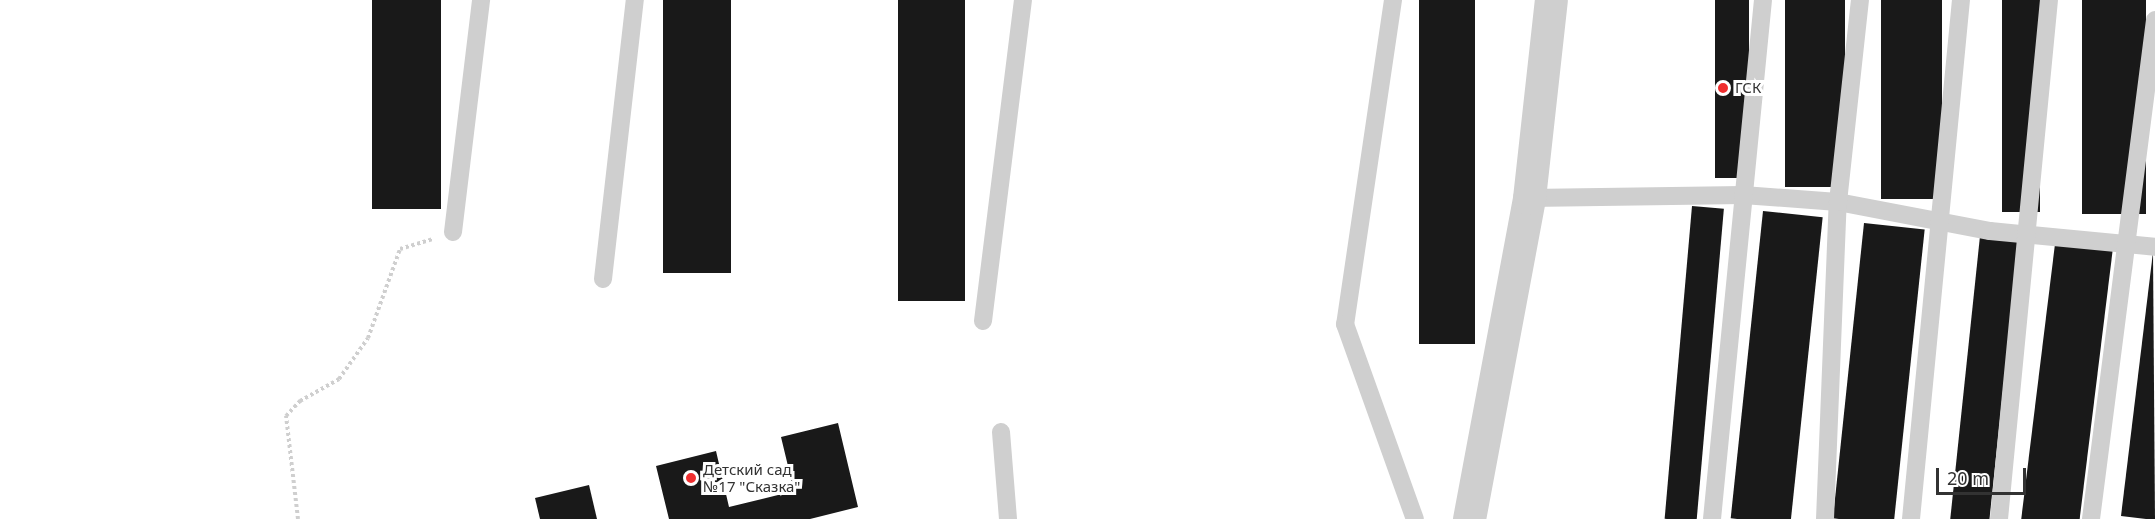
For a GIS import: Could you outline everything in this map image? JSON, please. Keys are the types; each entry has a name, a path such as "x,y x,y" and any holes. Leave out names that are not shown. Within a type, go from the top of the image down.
{"street":[{"path":"1469,519 1529,198 1551,0"}],"lane":[{"path":"453,232 481,0"},
{"path":"603,279 635,0"},
{"path":"983,321 1023,0"},
{"path":"1393,0 1345,324 1415,519"},
{"path":"1712,519 1763,0"},
{"path":"1825,519 1838,202 1860,0"},
{"path":"1911,519 1944,219 1961,0"},
{"path":"1999,519 2049,0"},
{"path":"2091,519 2130,244 2155,20"},
{"path":"1529,198 1743,195 1838,202 2025,235 2155,247"},
{"path":"1001,432 1008,519"}],"path":[{"path":"298,519 286,416 300,400 339,379 368,338 400,249 453,232"}],"building":[{"path":"372,0 441,0 441,209 372,209"},
{"path":"663,0 731,0 731,273 663,273"},
{"path":"898,0 965,0 965,301 898,301"},
{"path":"1419,0 1475,0 1475,344 1419,344"},
{"name":"ГСК","path":"1715,0 1749,0 1749,178 1715,178"},
{"path":"1785,0 1845,0 1845,187 1785,187"},
{"path":"1881,0 1942,0 1942,199 1881,199"},
{"path":"2002,0 2040,0 2040,212 2002,212"},
{"path":"2082,0 2146,0 2146,214 2082,214"},
{"path":"1692,206 1724,209 1697,519 1665,519"},
{"path":"1763,211 1823,217 1791,519 1731,518"},
{"path":"1864,223 1925,229 1894,519 1833,518"},
{"path":"1980,236 2019,240 1989,519 1950,519"},
{"path":"2055,244 2113,251 2080,519 2021,519"},
{"path":"2153,252 2155,519 2146,519 2121,516"},
{"name":"Детский сад №17 \"Сказка\"","path":"838,423 858,507 810,519 669,519 656,466 716,451 729,507 794,491 781,437"},
{"path":"589,485 597,519 540,519 535,498"}],"place":[{"name":"ГСК","path":"1723,88"},
{"name":"Детский сад №17 \"Сказка\"","path":"691,478"}]}
